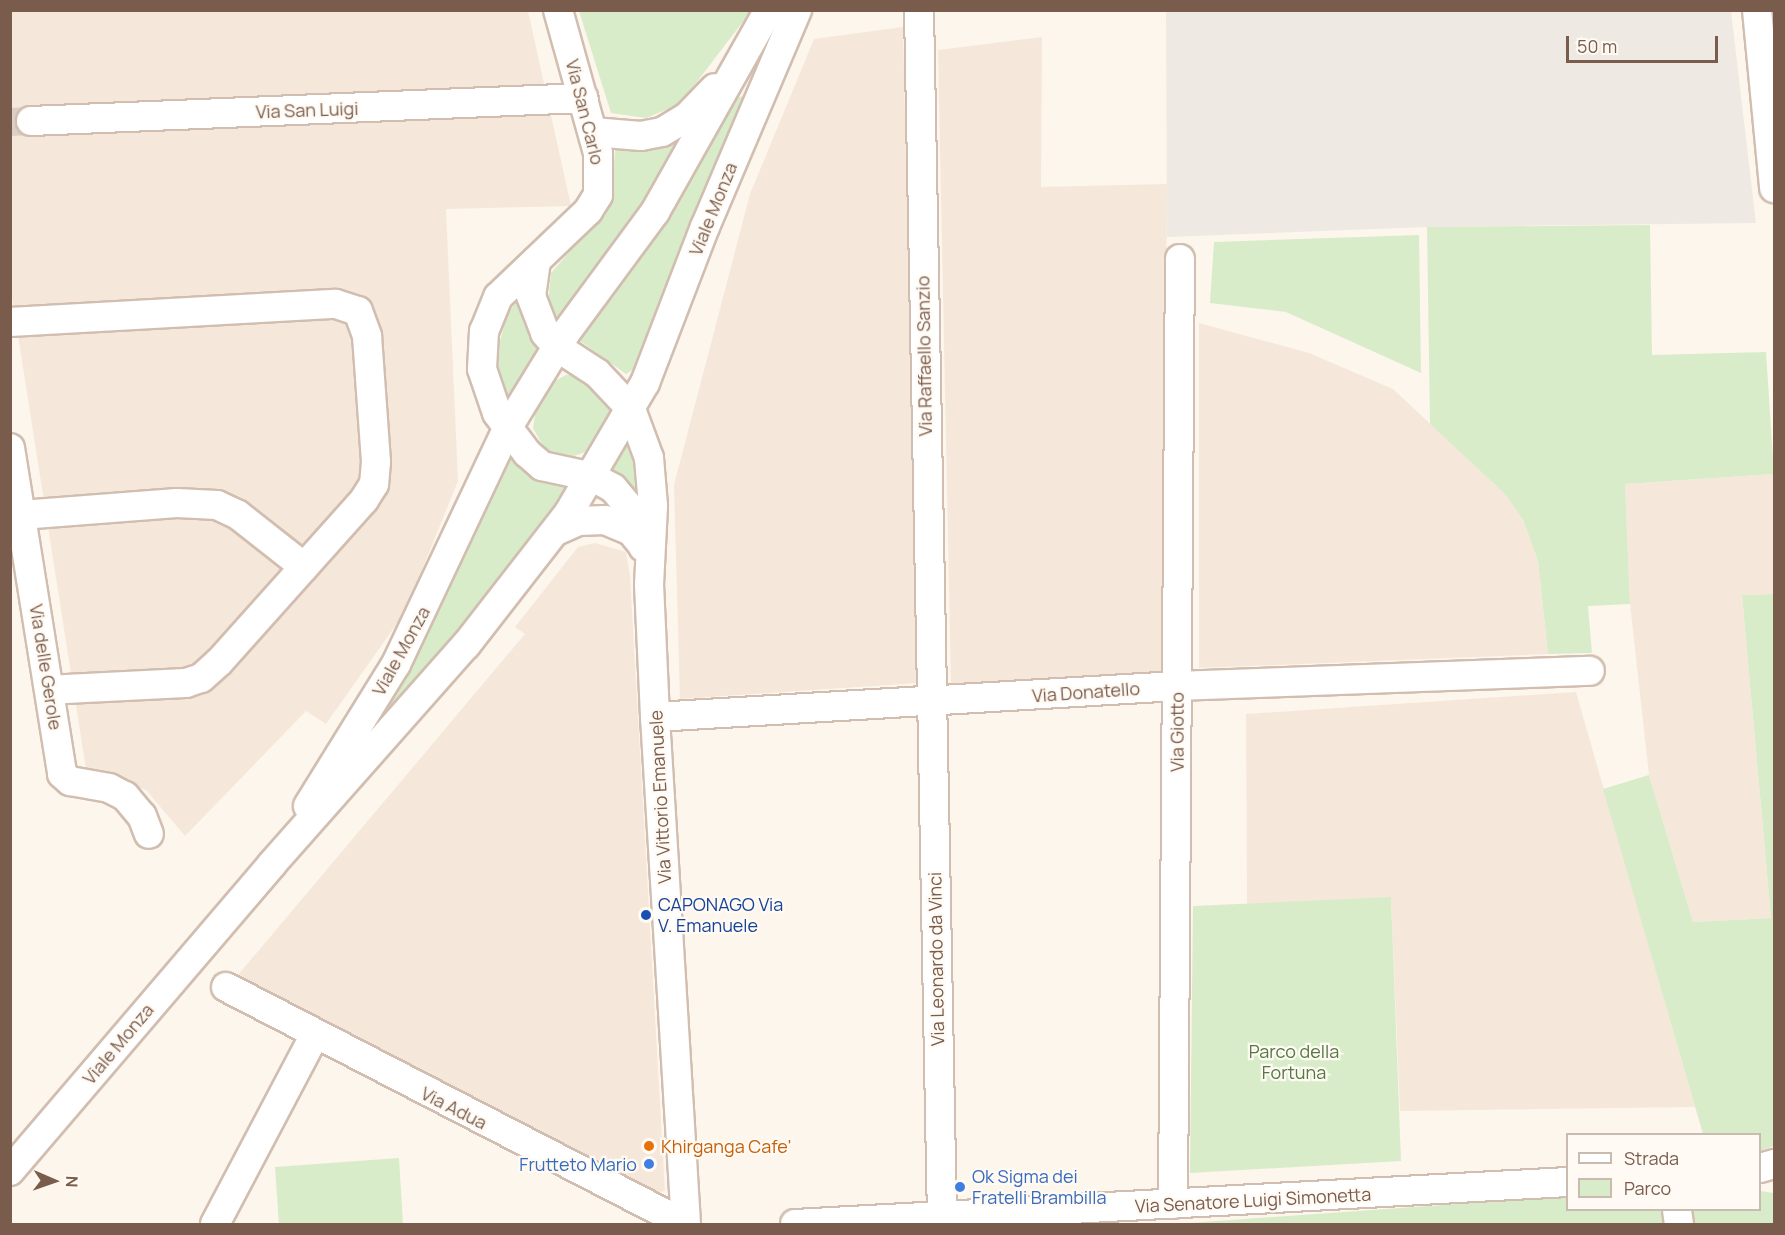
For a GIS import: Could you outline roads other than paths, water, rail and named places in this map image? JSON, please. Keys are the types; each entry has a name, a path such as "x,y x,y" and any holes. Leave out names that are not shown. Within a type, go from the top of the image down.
{"street":[{"name":"Via San Carlo","path":"508,427 488,393 482,369 481,344 498,297 595,201 600,165 584,98 558,10"},
{"name":"Viale Monza","path":"272,864 396,664 508,427 557,347 650,220 769,10"},
{"name":"Viale Monza","path":"10,1171 272,864 459,654 556,531 593,477 631,409 796,10"},
{"name":"Via Raffaello Sanzio","path":"919,10 930,701"},
{"path":"1757,10 1774,188"},
{"path":"1773,10 1774,30"},
{"path":"593,132 641,136 669,129 698,107 745,55"},
{"name":"Via San Luigi","path":"31,122 584,98"},
{"name":"Via Giotto","path":"1173,1204 1180,259"},
{"path":"536,261 533,304 545,333 557,347 597,373 631,409"},
{"path":"10,322 330,304 358,311 368,336 376,477 364,500 304,567 201,678 178,684 50,690"},
{"name":"Via Vittorio Emanuele","path":"631,409 644,436 652,479 649,584 655,717 686,1224"},
{"path":"508,427 527,453 542,466 593,477"},
{"name":"Via delle Gerole","path":"10,448 65,778 109,788 125,796 142,816 149,834"},
{"name":"Via Vittorio Emanuele","path":"593,477 613,488 629,504 639,525 649,584"},
{"path":"21,515 177,503 217,505 238,516 304,567"},
{"path":"556,531 584,520 605,520 631,531 643,546"},
{"name":"Via Donatello","path":"655,717 1177,686 1590,671"},
{"name":"Via Leonardo da Vinci","path":"930,701 942,1216"},
{"name":"Via Adua","path":"226,987 314,1036 686,1224"},
{"path":"215,1224 314,1036"},
{"name":"Via Senatore Luigi Simonetta","path":"795,1224 1566,1182"}],"tunnel":[{"path":"10,122 31,121"}],"place":[{"name":"CAPONAGO Via V. Emanuele","path":"646,915"},
{"name":"Khirganga Cafe'","path":"649,1146"},
{"name":"Frutteto Mario","path":"649,1164"},
{"name":"Ok Sigma dei Fratelli Brambilla","path":"960,1187"}],"park label":[{"name":"Parco della Fortuna","path":"1294,1062"}]}
